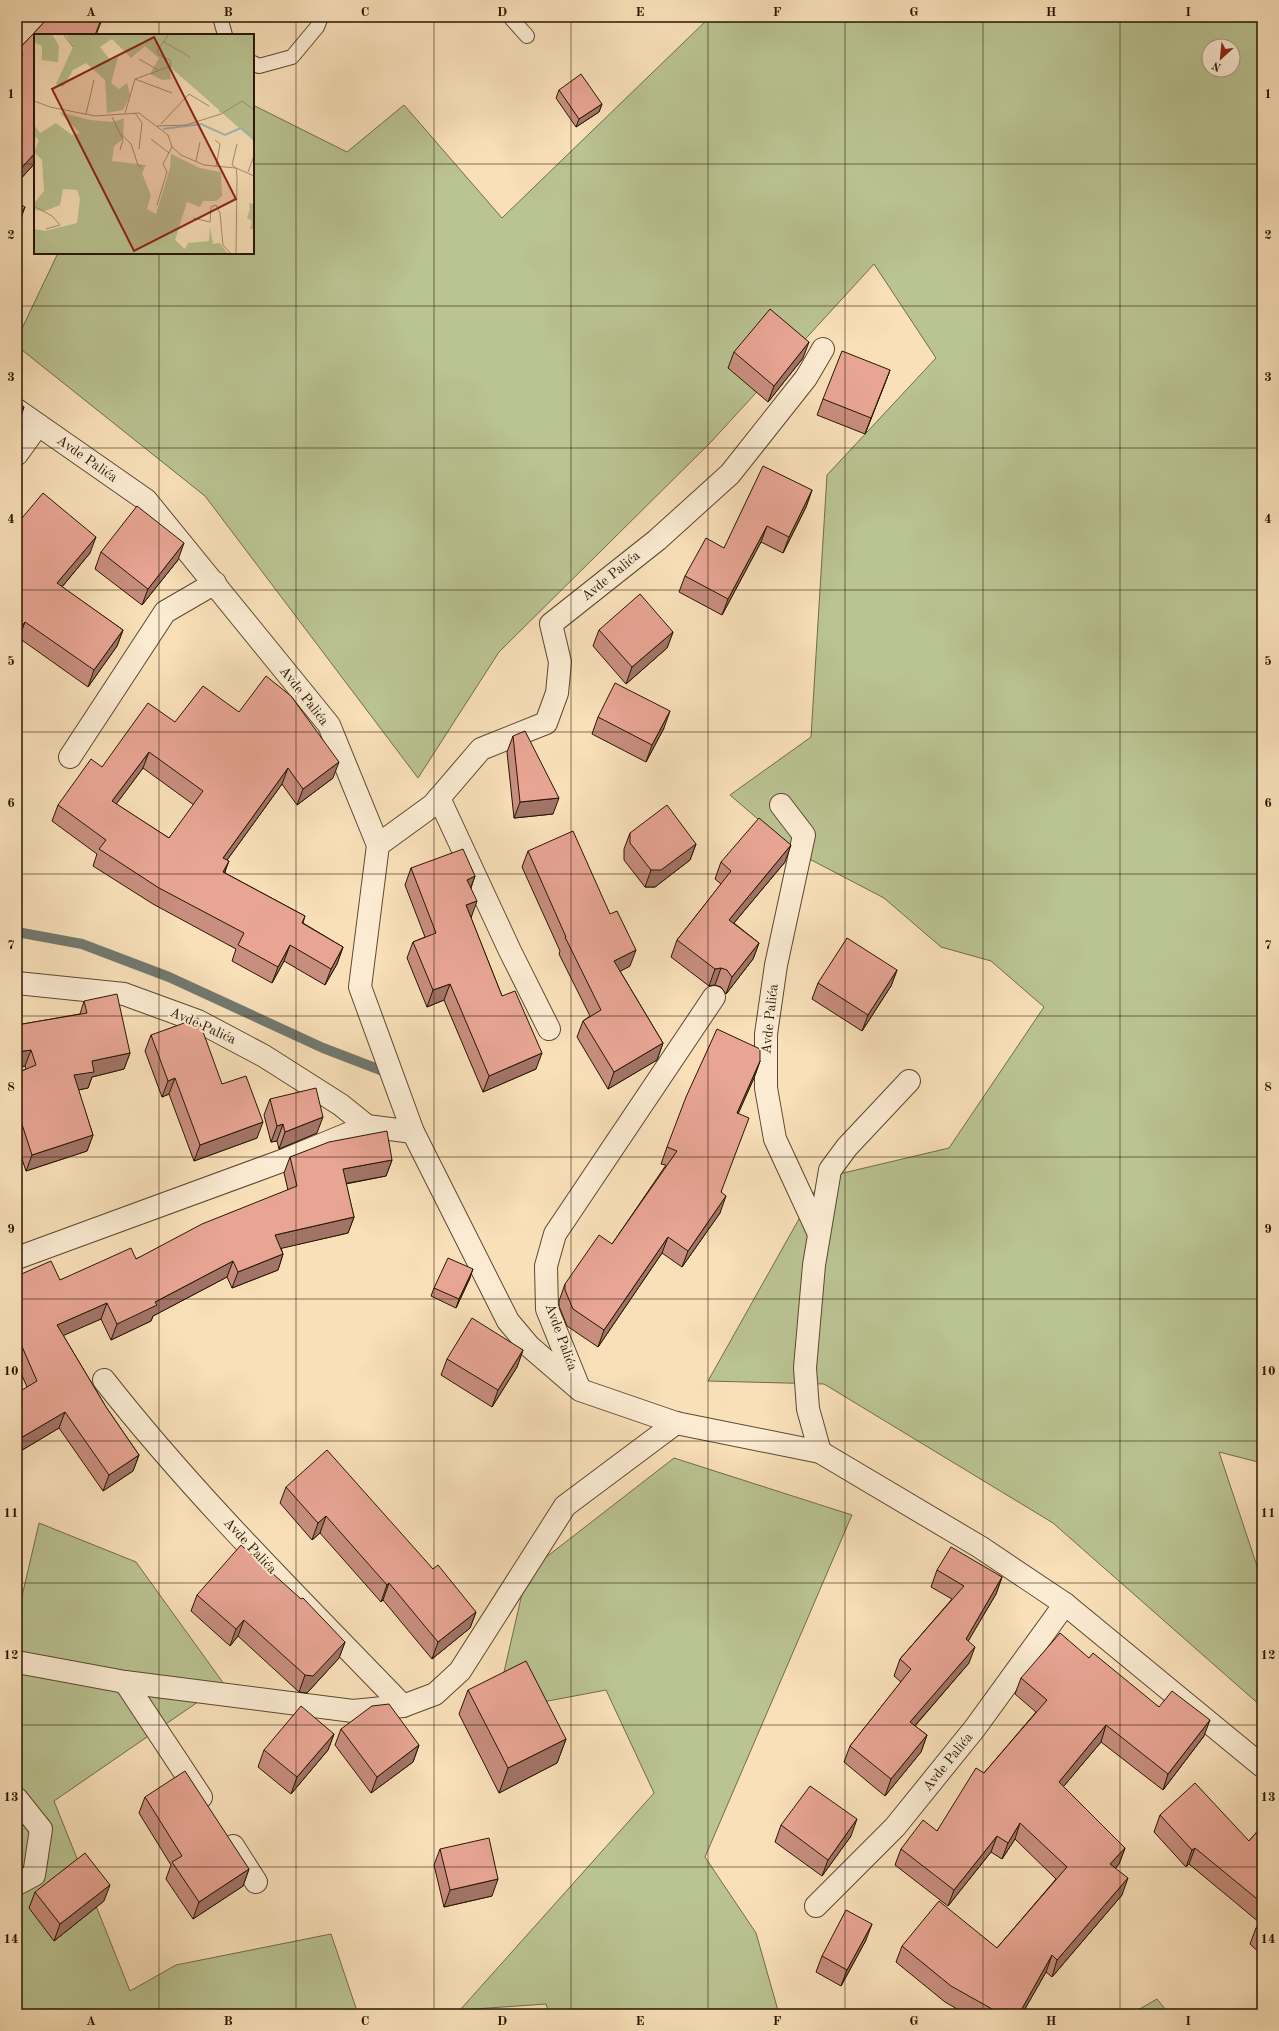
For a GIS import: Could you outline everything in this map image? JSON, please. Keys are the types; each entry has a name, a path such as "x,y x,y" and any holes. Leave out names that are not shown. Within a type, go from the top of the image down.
{"street":[{"name":"Avde Palića","path":"378,845 433,805 481,749 546,723 557,693 560,662 551,624 657,540 730,474 806,378 823,349"},
{"name":"Avde Palića","path":"17,410 146,500 329,725 378,845 360,987 413,1132 508,1321 529,1346 580,1390 676,1423 820,1452 980,1547 1064,1604 1262,1766"},
{"path":"17,454 38,425"},
{"path":"70,757 165,612 214,583"},
{"path":"439,798 510,951 549,1028"},
{"name":"Avde Palića","path":"781,805 804,835 776,965 766,1034 766,1088 775,1139 819,1234"},
{"name":"Avde Palića","path":"17,983 124,994 198,1021 264,1056 341,1105 367,1126"},
{"name":"Avde Palića","path":"580,1390 547,1309 546,1266 555,1234 714,997"},
{"path":"820,1452 808,1409 805,1368 814,1265 830,1170 847,1147 909,1081"},
{"path":"17,1258 287,1159 367,1126 413,1132"},
{"name":"Avde Palića","path":"104,1380 154,1442 256,1554 403,1706"},
{"path":"17,1662 125,1682 353,1711 403,1706 435,1694 460,1671 565,1506 676,1423"},
{"name":"Avde Palića","path":"816,1906 894,1827 975,1728 1064,1604"},
{"path":"125,1682 256,1882"},
{"path":"17,1799 42,1829 34,1875 17,1884"}],"lane":[{"path":"220,17 225,34"},
{"path":"254,64 259,66 292,57 317,27 321,17"},
{"path":"510,17 526,36"}],"green space":[{"path":"710,17 1262,17 1262,1463 1219,1452 1262,1581 1262,1707 1053,1523 824,1384 708,1381 822,1178 949,1148 1044,1007 991,961 941,947 884,898 796,852 730,795 811,737 827,475 936,358 874,264 711,442 499,652 418,778 205,496 17,346 17,339 58,254 254,254 254,106 347,152 404,105 502,218"},
{"path":"674,1458 852,1515 705,1857 756,1933 779,2014 549,2014 546,2004 460,2010 654,1793 606,1690 495,1711 527,1572"},
{"path":"39,1523 136,1562 224,1684 54,1801 130,1991 176,1965 331,1934 358,2014 17,2014 17,1618"},
{"path":"1157,1999 1169,2014 1131,2014"}],"building":[{"path":"49,17 102,17 95,34 34,34 34,154 17,173 17,61 23,54 18,50"},
{"path":"581,74 602,104 579,119 559,90"},
{"path":"17,202 25,207 17,220"},
{"path":"770,309 809,342 774,386 734,352"},
{"path":"842,351 890,370 871,418 823,399"},
{"path":"17,401 24,407 17,416"},
{"path":"763,466 812,490 789,537 767,526 728,599 685,576 706,538 724,548"},
{"path":"43,493 96,537 57,583 123,630 94,670 25,622 17,632 17,535 20,532 17,530 17,524"},
{"path":"137,506 184,543 148,589 101,552"},
{"path":"640,594 673,632 632,667 599,630"},
{"path":"266,676 291,696 339,762 303,789 288,768 223,858 229,861 223,872 305,916 302,923 343,947 331,969 290,945 278,967 238,945 244,933 159,888 99,849 106,840 58,805 91,759 102,767 148,703 175,722 203,686 239,712","holes":["149,752 203,791 169,838 112,801"]},
{"path":"615,683 670,711 652,745 598,717"},
{"path":"525,731 559,798 520,802 513,736"},
{"path":"667,805 696,844 661,870 651,870 630,843 630,833"},
{"path":"759,818 791,845 729,920 759,943 732,977 727,970 721,968 715,969 677,940 731,871 721,862"},
{"path":"573,831 610,914 617,911 636,950 614,961 663,1043 614,1072 583,1021 601,1010 565,937 528,851"},
{"path":"463,849 475,876 467,880 477,901 466,905 502,996 515,991 542,1053 489,1076 450,984 433,990 413,942 436,933 411,868"},
{"path":"847,938 897,970 868,1015 818,983"},
{"path":"117,994 130,1053 92,1061 94,1072 74,1075 93,1135 32,1155 17,1109 17,1073 36,1065 31,1050 17,1052 17,1025 87,1013 84,1001"},
{"path":"198,1018 222,1084 246,1076 263,1122 200,1145 175,1078 168,1081 151,1035"},
{"path":"717,1029 760,1049 760,1061 737,1113 749,1118 721,1192 726,1196 688,1251 668,1237 604,1330 573,1309 565,1290 565,1284 599,1235 612,1244 677,1151 667,1147 686,1097"},
{"path":"316,1088 323,1117 285,1132 283,1124 277,1126 270,1099"},
{"path":"387,1131 392,1160 343,1169 354,1217 275,1235 283,1254 238,1272 233,1261 155,1302 157,1305 117,1324 107,1303 57,1325 106,1407 139,1455 109,1475 65,1412 19,1439 22,1444 17,1447 17,1393 37,1381 17,1335 17,1276 51,1261 60,1280 131,1248 136,1259 202,1224 297,1186 290,1157 329,1142"},
{"path":"448,1258 473,1269 459,1299 434,1288"},
{"path":"472,1318 523,1350 498,1390 447,1359"},
{"path":"327,1450 433,1569 438,1565 476,1612 438,1642 389,1583 387,1585 326,1516 318,1523 286,1487"},
{"path":"241,1545 301,1599 303,1598 345,1642 313,1676 305,1675 244,1620 236,1629 197,1595"},
{"path":"951,1547 1002,1577 966,1639 975,1647 910,1722 927,1735 891,1779 850,1746 911,1669 900,1659 964,1586 937,1570"},
{"path":"1060,1633 1089,1658 1093,1653 1159,1707 1172,1691 1210,1720 1168,1774 1106,1725 1059,1782 1125,1848 1110,1864 1128,1878 1057,1960 1052,1955 1019,2014 1001,2014 951,1986 902,1946 939,1901 997,1948 1067,1867 1020,1823 1008,1843 997,1836 954,1890 901,1849 923,1820 937,1831 976,1768 984,1773 1047,1700 1021,1678"},
{"path":"526,1661 566,1739 508,1768 468,1690"},
{"path":"389,1704 419,1745 377,1777 341,1729 372,1706"},
{"path":"301,1706 334,1734 297,1777 264,1750"},
{"path":"185,1771 249,1869 199,1902 172,1862 182,1856 145,1797"},
{"path":"1195,1783 1249,1841 1262,1826 1262,1903 1195,1848 1192,1850 1160,1815"},
{"path":"810,1786 857,1819 828,1860 781,1825"},
{"path":"489,1838 498,1879 450,1890 440,1849"},
{"path":"85,1853 110,1885 60,1924 35,1892"},
{"path":"846,1910 872,1924 847,1970 822,1956"},
{"path":"1262,1921 1262,1933 1256,1928"}],"waterway":[{"path":"17,932 82,944 169,977 323,1048 383,1071"}]}
